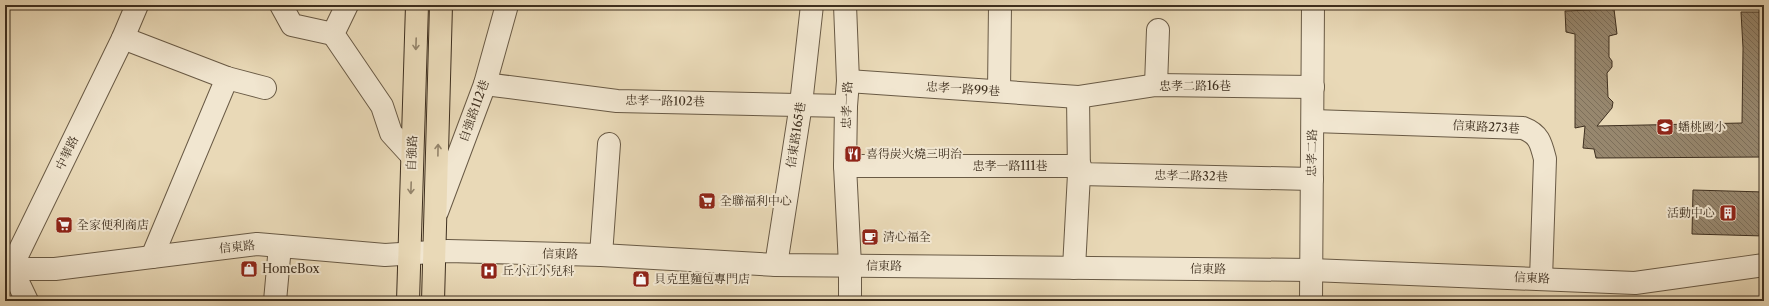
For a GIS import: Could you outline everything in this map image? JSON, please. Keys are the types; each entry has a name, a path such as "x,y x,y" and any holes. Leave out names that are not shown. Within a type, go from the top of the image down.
{"main road":[{"name":"自強路","path":"408,301 417,5"},
{"path":"433,301 441,5"}],"street":[{"name":"中華路","path":"7,264 123,38 137,5"},
{"path":"281,5 292,25 333,34 382,106 391,133 412,156"},
{"path":"333,34 347,5"},
{"name":"自強路112巷","path":"436,215 485,84 507,5"},
{"name":"信東路165巷","path":"776,265 801,104 812,5"},
{"name":"忠孝一路","path":"845,5 848,81 845,166 850,265 850,301"},
{"path":"999,91 1000,5"},
{"name":"忠孝二路","path":"1311,301 1313,5"},
{"path":"1156,85 1158,30"},
{"path":"123,38 227,78 264,88"},
{"path":"152,257 227,78"},
{"name":"忠孝一路99巷","path":"848,81 1078,97"},
{"name":"忠孝一路102巷","path":"485,84 617,101 846,106"},
{"name":"忠孝二路16巷","path":"1078,97 1156,85 1313,87"},
{"path":"1074,268 1079,170 1078,97"},
{"name":"信東路273巷","path":"1313,121 1523,128 1534,132 1542,145 1545,159 1541,278"},
{"path":"601,255 609,144"},
{"name":"忠孝一路111巷","path":"845,166 1079,170"},
{"name":"忠孝二路32巷","path":"1079,170 1312,179"},
{"name":"信東路","path":"7,264 55,269 257,244 385,255 448,251 601,255 776,265 1311,270 1541,278 1634,292 1763,271"},
{"path":"275,301 280,246"},
{"path":"7,264 27,301"}],"building":[{"path":"1614,9 1617,34 1609,36 1609,57 1612,61 1612,67 1607,73 1608,97 1613,102 1612,108 1597,126 1742,123 1743,48 1741,12 1764,12 1764,157 1596,158 1594,149 1583,148 1585,126 1575,128 1575,34 1566,32 1565,11"},
{"name":"活動中心","path":"1693,190 1764,192 1764,236 1692,234"}],"place":[{"name":"蟠桃國小","path":"1665,127"},
{"name":"喜得炭火燒三明治","path":"853,154"},
{"name":"全聯福利中心","path":"707,201"},
{"name":"活動中心","path":"1728,213"},
{"name":"全家便利商店","path":"64,225"},
{"name":"清心福全","path":"870,237"},
{"name":"HomeBox","path":"249,269"},
{"name":"丘小江小兒科","path":"489,271"},
{"name":"貝克里麵包專門店","path":"641,279"}]}
